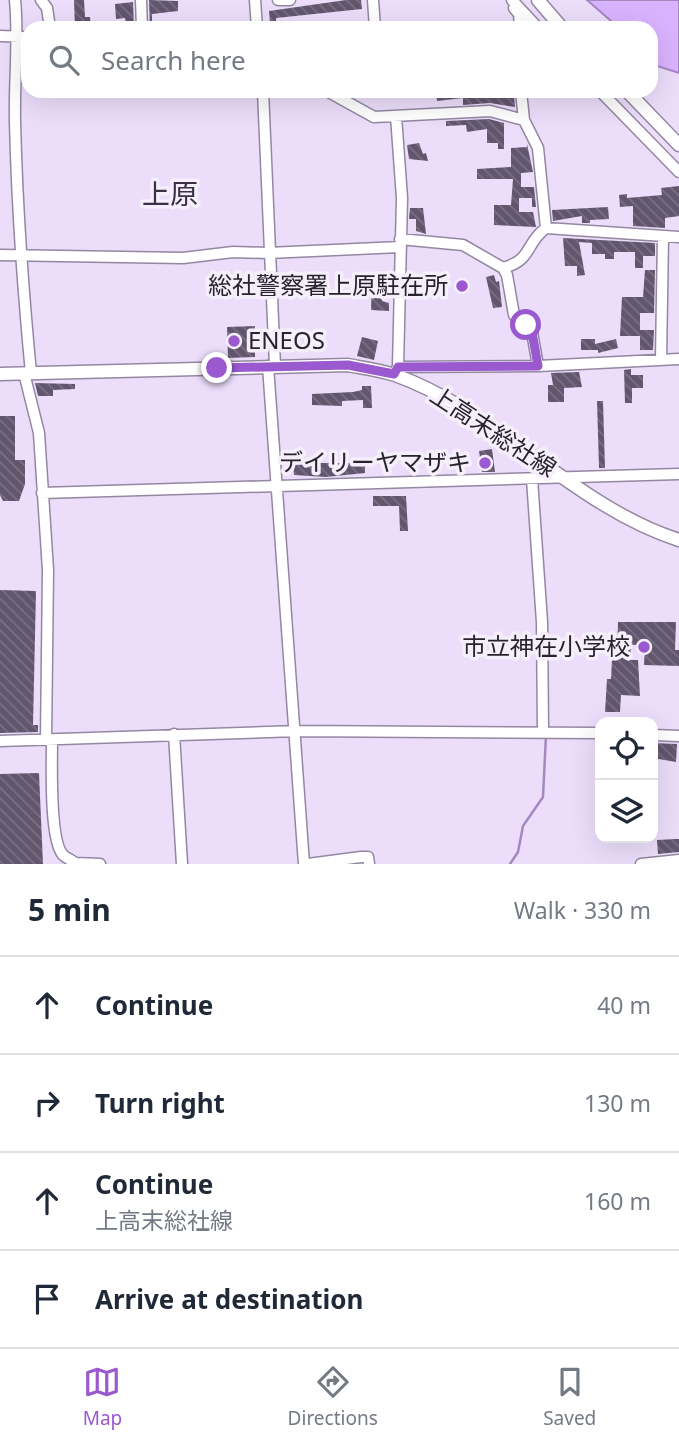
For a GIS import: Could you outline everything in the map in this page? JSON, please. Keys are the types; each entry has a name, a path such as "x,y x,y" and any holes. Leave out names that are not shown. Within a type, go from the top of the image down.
{"main road":[{"path":"538,0 556,21"},
{"path":"634,98 679,145"},
{"name":"上高末総社線","path":"0,374 348,365 396,371 435,393 631,519 679,540"}],"street":[{"path":"15,0 21,28"},
{"path":"41,0 47,8 49,21"},
{"path":"141,0 142,21"},
{"path":"255,0 256,21"},
{"path":"278,0 290,0"},
{"path":"373,0 374,21"},
{"path":"509,0 519,14 520,21"},
{"path":"509,0 531,21"},
{"path":"0,36 21,37"},
{"path":"21,41 15,52 15,124 28,373 38,433 48,570 52,806 62,860 100,864"},
{"path":"263,98 278,485 306,864 361,857 368,857 369,864"},
{"path":"339,98 365,113 396,116 490,111 523,120 530,127 538,148 547,228"},
{"path":"521,98 523,120"},
{"path":"607,98 679,172"},
{"path":"396,116 402,198 396,371 679,359"},
{"path":"503,268 521,262 539,233 547,228 679,237"},
{"path":"661,360 663,236"},
{"path":"0,255 183,258 233,252 268,253 400,243 463,245 503,268 514,315 532,332 538,366"},
{"path":"42,493 679,474"},
{"path":"532,480 542,622 543,730"},
{"path":"0,741 297,731 543,730 595,733"},
{"path":"174,734 182,864"},
{"path":"658,735 679,736"},
{"path":"641,864 679,860"}],"shaded area":[{"path":"587,0 679,0 679,73 658,66 658,21 611,21"}],"building":[{"path":"74,0 84,0 85,17 90,17 90,21 75,21"},
{"path":"149,0 178,1 178,11 152,14 152,21 150,21"},
{"path":"346,0 361,0 362,9 276,18 276,21 270,21 269,11"},
{"path":"133,2 134,21 116,19 115,4"},
{"path":"437,98 463,98 437,101"},
{"path":"463,98 514,98 515,107 490,103 463,105"},
{"path":"489,119 504,123 504,149 498,149 498,143 487,143 487,129 467,132 466,125 446,126 446,121"},
{"path":"419,143 428,161 409,159 407,145"},
{"path":"527,144 533,172 521,173 521,187 534,187 536,207 532,207 532,198 519,198 519,212 533,212 536,227 494,225 494,205 511,205 513,179 477,179 477,169 511,167 511,148 527,147"},
{"path":"679,186 679,216 665,218 665,228 633,226 633,206 620,207 619,195 627,194 627,198 662,195 661,188"},
{"path":"608,207 609,219 582,223 582,216 553,221 552,210"},
{"path":"410,208 423,208 426,234 416,231 416,219 409,219"},
{"path":"563,238 655,243 655,256 643,256 643,268 635,268 635,252 614,252 614,259 605,259 605,254 592,254 592,243 579,242 585,275 577,276 577,266 565,266"},
{"path":"645,270 655,270 654,313 640,313 640,330 654,330 653,350 640,350 640,336 620,336 622,297 643,297"},
{"path":"494,275 496,282 499,281 502,307 493,308 486,277"},
{"path":"372,282 381,283 382,301 389,303 389,311 371,310"},
{"path":"255,326 255,357 228,358 227,327"},
{"path":"362,337 378,341 374,360 357,356"},
{"path":"581,339 595,339 595,344 616,339 618,348 598,353 598,350 581,350"},
{"path":"631,369 631,375 643,375 643,388 632,388 632,403 625,403 624,370"},
{"path":"579,372 582,387 564,388 564,402 548,402 548,385 553,385 551,373"},
{"path":"35,383 75,384 75,389 53,390 53,396 38,396"},
{"path":"362,386 371,386 372,408 363,408 363,400 342,401 342,406 312,405 312,394 353,392 362,390"},
{"path":"597,401 603,401 605,468 599,468"},
{"path":"0,416 15,416 15,460 25,460 25,484 19,501 3,501 0,495"},
{"path":"492,449 495,472 482,472 479,451"},
{"path":"365,463 365,473 326,477 294,475 293,465"},
{"path":"373,496 406,496 408,531 400,531 399,506 373,506"},
{"path":"0,590 36,591 33,725 38,725 38,732 0,733"},
{"path":"618,622 676,622 675,650 679,650 679,666 644,665 645,645 631,645 630,660 638,660 640,696 621,695 620,712 605,712 607,679 611,679 612,659 617,659"},
{"path":"658,743 677,744 676,762 658,759"},
{"path":"39,773 43,864 0,864 0,774"},
{"path":"679,839 679,852 658,854 658,840"}],"waterway":[{"path":"510,864 518,852 523,826 543,797 546,735"}],"place":[{"name":"総社警察署上原駐在所","path":"462,286"},
{"name":"ENEOS","path":"234,341"},
{"name":"デイリーヤマザキ","path":"485,463"},
{"name":"市立神在小学校","path":"644,647"}],"district":[{"name":"上原","path":"170,194"}],"route":[{"path":"217,368 348,365 394,374 398,367 414,366 538,366 532,332 526,325"}]}
